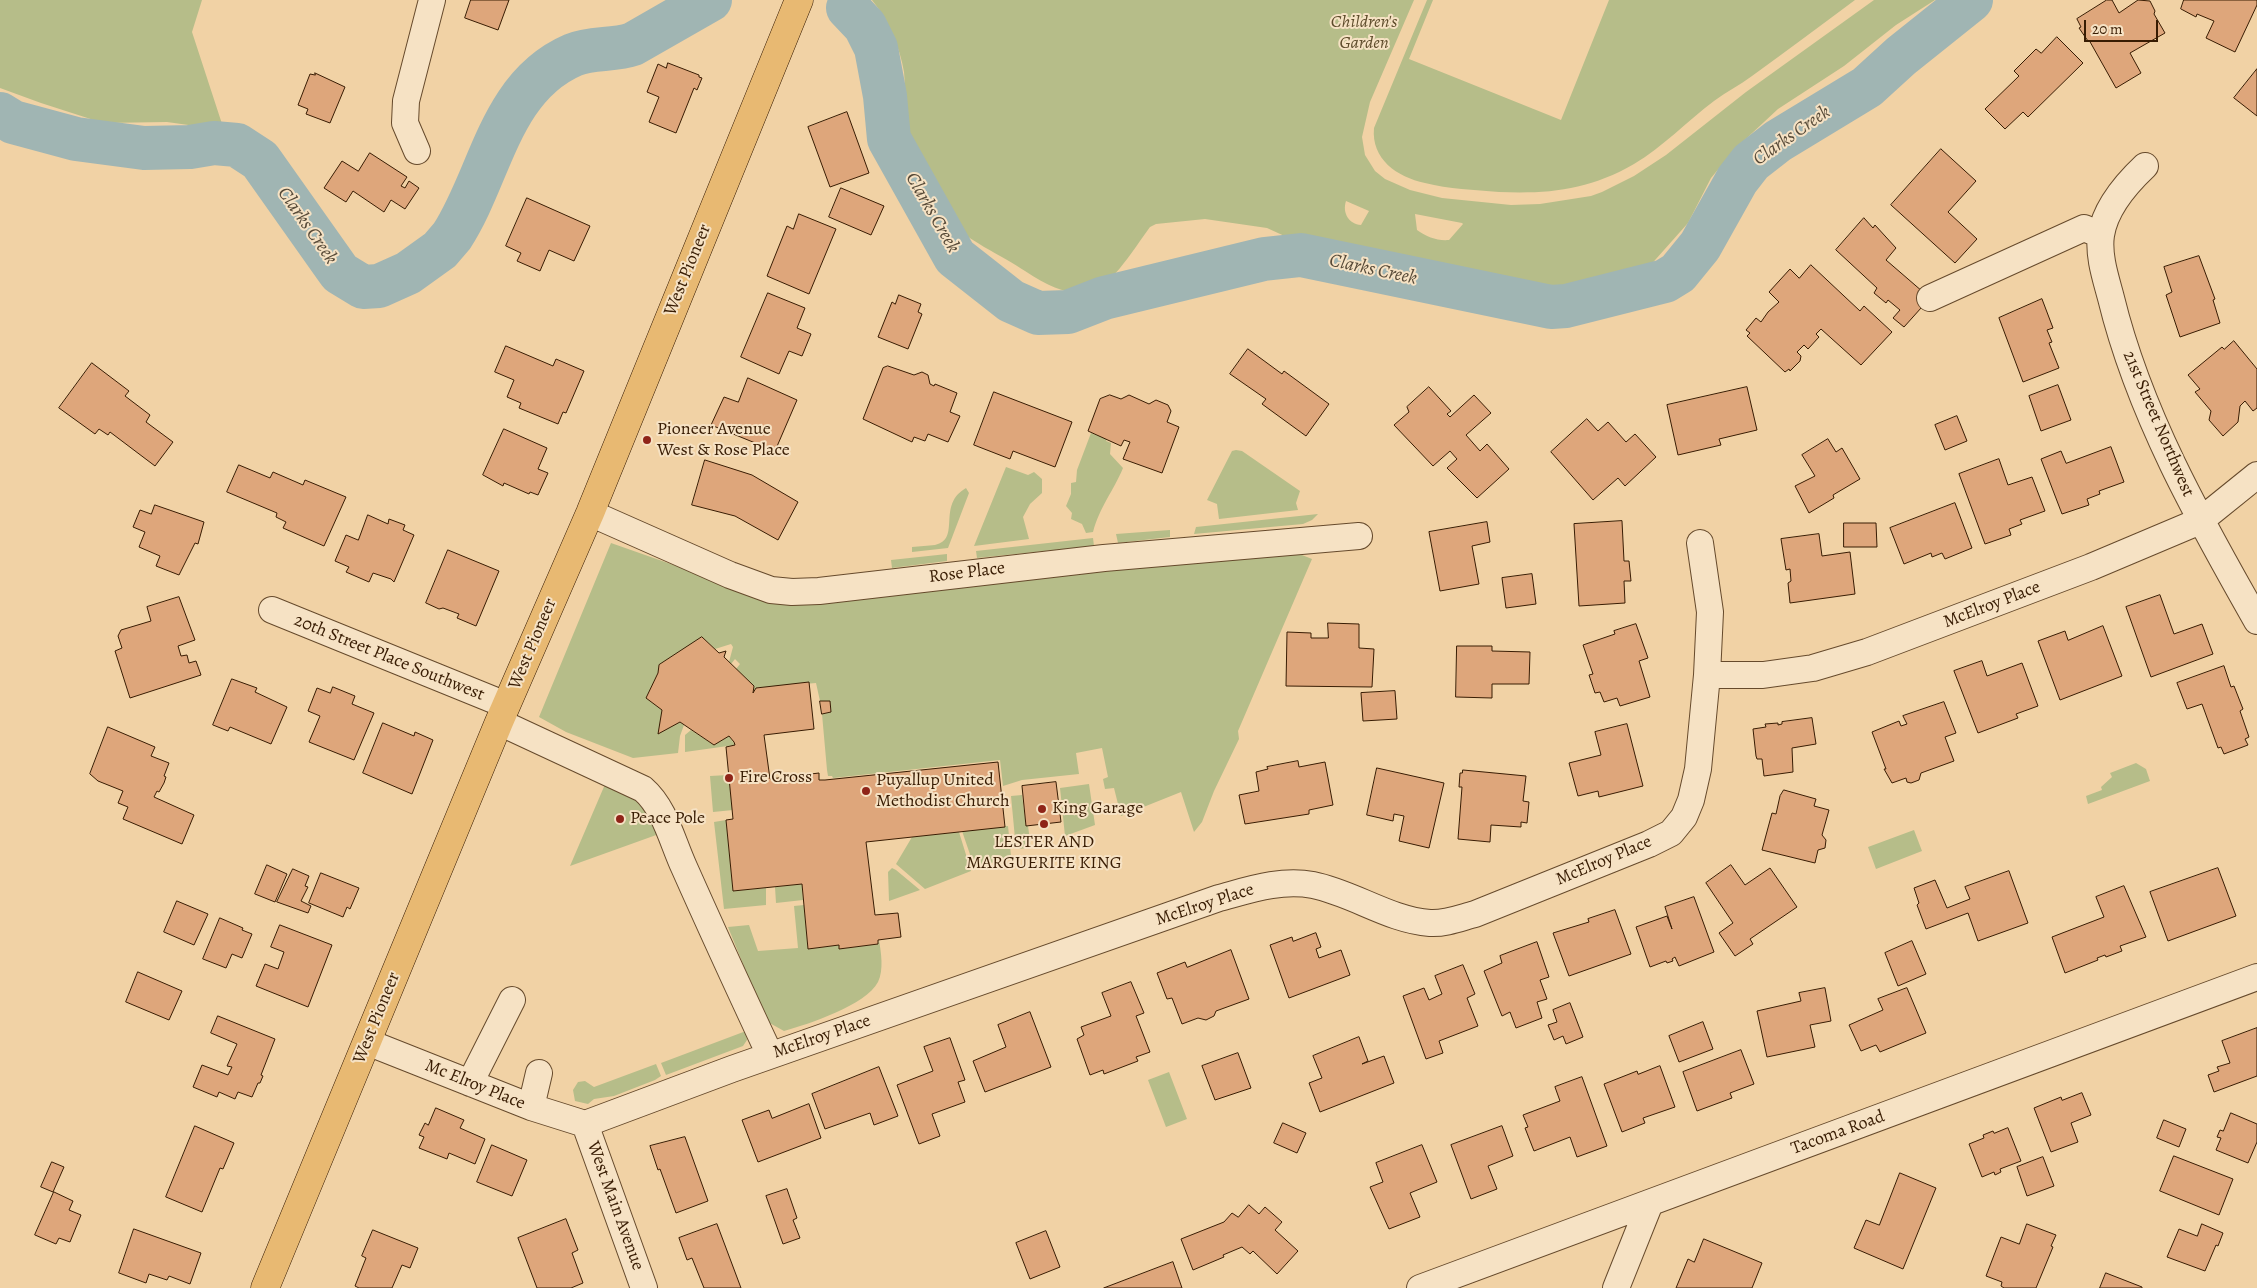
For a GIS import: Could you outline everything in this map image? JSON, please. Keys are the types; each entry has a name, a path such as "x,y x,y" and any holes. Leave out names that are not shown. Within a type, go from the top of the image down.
{"main road":[{"name":"West Pioneer","path":"265,1288 503,714 590,513 799,0"}],"street":[{"path":"417,152 406,122 406,102 432,0"},
{"name":"21st Street Northwest","path":"2145,166 2120,195 2101,235 2103,263 2126,351 2138,385 2200,521 2257,621"},
{"path":"1930,298 2084,228 2101,235"},
{"name":"McElroy Place","path":"1707,675 1763,675 1813,668 1866,652 2091,567 2200,521 2257,475"},
{"name":"Rose Place","path":"590,513 730,575 771,590 792,592 819,591 962,573 1179,550 1359,536"},
{"name":"McElroy Place","path":"585,1124 770,1056 1218,898 1269,884 1312,885 1401,917 1432,923 1447,922 1475,914 1649,844 1671,833 1684,817 1691,800 1702,741 1710,612 1700,543"},
{"name":"20th Street Place Southwest","path":"272,610 503,714 650,794 668,828 770,1056"},
{"name":"Tacoma Road","path":"1420,1288 2257,976"},
{"path":"470,1083 512,1000"},
{"name":"Mc Elroy Place","path":"367,1042 531,1107 585,1124"},
{"path":"531,1107 539,1073"},
{"name":"West Main Avenue","path":"585,1124 644,1288"},
{"path":"1616,1288 1650,1203"}],"green space":[{"path":"0,0 202,0 192,32 224,130 167,122 103,123 0,88"},
{"name":"Children's Garden","path":"872,0 1414,0 1370,102 1362,137 1365,155 1375,171 1385,179 1410,190 1442,198 1511,205 1540,204 1591,196 1602,192 1634,176 1666,155 1746,92 1874,0 1935,0 1896,25 1844,66 1778,109 1735,149 1711,178 1688,223 1648,268 1606,280 1549,289 1302,244 1267,228 1205,219 1156,224 1150,227 1112,277 1099,287 1085,292 1069,292 1049,285 973,240 947,219 916,153 907,129 905,79 900,53 883,16","holes":["1346,201 1369,211 1361,225 1353,223 1346,214","1415,214 1462,223 1463,224 1449,240 1436,239 1428,237 1417,230"]},
{"path":"1427,0 1433,0 1409,59 1561,120 1609,0 1855,0 1714,101 1655,150 1634,164 1601,180 1585,185 1552,191 1499,192 1452,188 1415,180 1388,165 1377,149 1374,139 1374,128"},
{"path":"1091,433 1107,439 1106,441 1111,443 1110,454 1123,468 1099,514 1093,532 1086,533 1082,524 1071,519 1072,513 1066,506 1071,494 1071,483 1076,482 1077,470"},
{"path":"1232,451 1242,451 1300,491 1296,503 1298,510 1219,519 1217,504 1207,500"},
{"path":"1006,467 1028,475 1034,472 1042,479 1042,493 1030,504 1023,517 1029,539 974,546"},
{"path":"966,488 969,493 948,548 912,552 912,547 935,545 943,542 949,529 952,503 957,495"},
{"path":"1318,514 1312,520 1303,524 1194,534 1196,527"},
{"path":"1170,530 1170,537 1118,543 1116,534"},
{"path":"1093,538 1094,546 977,558 976,551"},
{"path":"611,543 685,569 818,603 1192,562 1297,553 1312,559 1238,731 1239,739 1214,791 1202,822 1194,832 1181,792 1121,816 1114,788 1105,789 1103,779 1108,777 1102,748 1076,753 1079,774 1022,780 1003,786 1000,760 833,778 828,776 822,714 831,712 830,701 820,701 816,683 756,688 753,693 754,686 736,669 740,664 735,659 731,664 729,662 733,647 731,644 715,649 702,637 659,665 658,673 646,698 662,710 659,733 680,722 684,725 680,736 678,753 633,758 566,732 539,717"},
{"path":"947,554 947,561 892,568 891,560"},
{"path":"691,730 714,745 729,736 735,745 685,752 685,735"},
{"path":"2136,763 2146,769 2150,781 2088,804 2086,796 2102,790 2101,787 2112,777 2110,773"},
{"path":"728,775 733,810 713,812 710,776"},
{"path":"606,782 633,797 648,815 659,834 570,866"},
{"path":"1089,784 1095,825 1065,836 1060,788"},
{"path":"1022,795 1031,848 1016,849 1011,796"},
{"path":"726,820 733,891 766,888 766,905 724,909 714,822"},
{"path":"1008,826 1011,856 975,869 962,831"},
{"path":"1914,830 1922,851 1876,869 1868,847"},
{"path":"959,832 971,871 925,889 896,864 912,837"},
{"path":"892,868 920,890 889,901 888,872"},
{"path":"802,884 803,900 776,903 775,887"},
{"path":"804,905 808,949 839,945 840,949 878,944 879,940 881,972 878,982 872,990 850,1006 808,1024 784,1031 766,1021 728,927 749,925 758,951 798,948 794,906"},
{"path":"746,1031 747,1040 743,1046 666,1075 661,1063"},
{"path":"656,1064 661,1076 655,1080 614,1096 594,1099 588,1104 575,1101 573,1090 578,1082 585,1081 594,1087"},
{"path":"1169,1072 1187,1119 1166,1127 1148,1080"}],"building":[{"path":"471,0 509,0 498,30 465,18"},
{"path":"2107,0 2112,0 2119,13 2138,0 2150,1 2155,11 2154,14 2165,33 2130,53 2141,73 2116,88 2089,40 2079,28 2081,27 2077,19"},
{"path":"2184,0 2257,0 2257,5 2235,52 2206,38 2214,21 2197,14 2196,17 2181,9"},
{"path":"2057,37 2083,63 2028,117 2023,112 2005,129 1985,109 2019,76 2014,71 2036,49 2041,53"},
{"path":"668,63 699,75 702,78 697,90 694,88 676,133 649,122 659,97 647,92 658,64 666,68"},
{"path":"2257,69 2257,116 2234,98"},
{"path":"315,73 345,87 330,123 306,114 308,109 298,105 310,74 315,75"},
{"path":"847,112 869,173 830,187 808,127"},
{"path":"1941,149 1976,181 1948,212 1977,239 1955,263 1891,205"},
{"path":"370,153 407,177 401,186 405,188 409,181 419,188 405,209 391,200 384,212 353,191 346,202 324,188 342,161 358,171"},
{"path":"841,188 884,206 871,235 829,217"},
{"path":"527,198 590,226 574,261 549,250 540,271 517,261 521,253 506,246"},
{"path":"799,214 836,229 809,294 767,276 787,226 793,229"},
{"path":"1864,218 1873,228 1875,225 1896,248 1886,260 1930,298 1904,327 1893,318 1900,310 1888,300 1886,303 1874,293 1877,288 1836,250"},
{"path":"2199,256 2215,299 2213,300 2220,323 2180,337 2166,295 2172,292 2164,267"},
{"path":"1811,265 1860,311 1864,306 1892,332 1861,365 1821,329 1816,334 1819,337 1808,349 1804,345 1797,352 1801,356 1800,361 1790,371 1789,369 1785,372 1747,336 1750,333 1746,330 1756,318 1761,322 1779,302 1769,292 1790,269 1799,278"},
{"path":"768,293 805,308 797,328 811,334 802,356 789,351 779,374 741,357"},
{"path":"899,295 921,304 918,312 922,314 908,349 878,337 892,302 895,304"},
{"path":"2042,299 2053,328 2047,330 2052,342 2049,343 2059,368 2023,382 1999,318"},
{"path":"2234,341 2257,369 2257,408 2253,411 2245,401 2240,406 2238,422 2223,436 2209,420 2211,411 2195,392 2200,389 2188,375 2222,347 2224,349"},
{"path":"506,346 553,366 556,359 584,371 566,413 563,412 558,424 519,408 521,403 507,397 514,380 495,372"},
{"path":"1248,349 1282,374 1284,371 1329,404 1306,436 1262,404 1266,399 1230,374"},
{"path":"92,363 129,391 125,396 150,415 146,422 173,442 155,466 110,432 108,435 99,429 95,434 59,408"},
{"path":"888,366 914,375 922,372 928,375 930,384 934,386 935,384 957,393 950,412 960,416 948,442 928,434 925,441 914,437 912,442 863,419 883,368"},
{"path":"748,378 797,400 775,451 711,425 724,397 738,402"},
{"path":"2058,385 2071,420 2041,431 2029,396"},
{"path":"1429,387 1451,411 1447,414 1450,417 1474,395 1491,413 1466,435 1480,451 1487,444 1509,469 1477,498 1447,468 1457,459 1450,451 1433,466 1394,425 1409,412 1407,407"},
{"path":"1747,387 1757,430 1719,439 1721,445 1678,455 1667,405"},
{"path":"994,392 1072,422 1055,467 1013,451 1010,459 974,445"},
{"path":"1110,395 1121,399 1129,395 1149,404 1156,400 1168,405 1171,411 1167,422 1179,427 1162,473 1123,459 1130,442 1124,440 1121,446 1088,431 1100,399"},
{"path":"1957,416 1967,441 1945,450 1935,425"},
{"path":"1587,419 1598,431 1608,422 1626,442 1635,434 1656,457 1625,486 1618,478 1593,500 1551,452"},
{"path":"504,429 547,448 538,469 548,473 538,495 530,492 529,494 504,483 503,486 483,475"},
{"path":"1828,439 1836,452 1842,448 1860,479 1833,495 1834,498 1809,513 1795,486 1815,476 1802,455"},
{"path":"2111,447 2124,482 2099,491 2100,494 2087,499 2089,505 2062,514 2041,459 2061,451 2066,463"},
{"path":"1999,459 2008,485 2032,477 2045,511 2020,520 2022,524 2009,529 2011,535 1985,544 1959,474"},
{"path":"705,460 752,475 798,502 778,540 735,516 692,505"},
{"path":"239,465 270,478 273,472 303,485 305,480 346,497 324,546 283,528 286,522 276,517 277,513 227,492"},
{"path":"1955,503 1972,548 1945,559 1942,553 1932,557 1931,553 1904,564 1890,528"},
{"path":"155,505 204,522 198,544 195,543 179,575 156,566 160,556 139,547 145,532 133,527 140,510 151,514"},
{"path":"368,515 388,524 389,519 405,525 403,530 414,535 394,582 391,579 373,573 369,582 346,572 349,567 335,561 346,535 358,540"},
{"path":"1622,521 1624,561 1629,561 1631,581 1624,581 1625,603 1579,606 1574,524"},
{"path":"1487,522 1490,542 1472,546 1479,584 1440,591 1429,532"},
{"path":"1844,523 1876,523 1877,547 1844,547"},
{"path":"1819,534 1822,556 1850,552 1855,594 1790,603 1788,583 1791,581 1790,569 1786,570 1781,539"},
{"path":"448,550 499,571 476,626 457,618 459,614 443,608 439,609 426,603"},
{"path":"1532,574 1536,604 1506,608 1502,578"},
{"path":"2160,595 2174,634 2202,624 2213,654 2151,677 2126,607"},
{"path":"179,597 195,640 178,646 181,656 187,655 189,663 196,661 201,675 130,698 115,651 122,648 118,636 121,630 151,621 147,607"},
{"path":"1328,623 1359,624 1359,648 1374,649 1372,687 1286,686 1287,632 1311,633 1311,638 1328,638"},
{"path":"1636,624 1648,658 1639,661 1650,697 1620,706 1617,698 1604,702 1600,692 1595,693 1589,675 1593,674 1583,645 1615,634 1614,631"},
{"path":"2103,626 2122,676 2060,700 2038,641 2065,631 2068,640"},
{"name":"Puyallup United Methodist Church","path":"702,637 719,653 726,651 724,657 754,686 753,693 756,688 809,682 814,729 764,735 770,779 819,773 819,780 825,780 998,762 1005,827 866,842 875,915 898,913 901,937 878,940 878,944 839,949 839,945 808,949 802,884 733,891 726,820 733,819 726,747 735,745 734,742 729,736 714,745 680,722 658,734 662,710 646,698 658,673 659,665"},
{"path":"1457,646 1492,646 1492,651 1530,652 1529,684 1492,684 1492,698 1456,697"},
{"path":"1982,661 1987,676 2022,663 2038,706 2016,714 2018,718 1978,733 1954,671"},
{"path":"2224,666 2231,687 2234,686 2243,709 2240,711 2249,737 2245,739 2248,745 2224,754 2221,747 2218,748 2202,704 2187,709 2177,683"},
{"path":"232,679 257,688 255,692 287,707 271,744 230,727 228,731 213,725"},
{"path":"333,687 355,696 352,704 374,713 354,760 309,742 320,716 308,711 317,688 330,693"},
{"path":"1395,691 1397,719 1363,721 1361,693"},
{"path":"820,701 830,701 831,712 822,714"},
{"path":"1944,702 1956,733 1945,737 1954,761 1921,773 1919,780 1911,783 1907,782 1906,778 1892,783 1884,769 1886,769 1872,732 1899,721 1901,726 1907,724 1903,716"},
{"path":"1812,718 1816,744 1792,748 1793,772 1764,776 1762,759 1757,759 1756,756 1753,729 1766,727 1765,724 1778,723 1778,725 1782,724 1782,722"},
{"path":"383,723 414,736 415,732 433,740 412,794 363,773"},
{"path":"1627,724 1643,786 1599,797 1598,791 1578,796 1569,763 1601,755 1595,732"},
{"path":"108,727 155,747 151,756 169,763 164,776 166,777 164,783 154,797 194,815 182,844 123,819 128,807 118,803 123,791 98,781 90,774"},
{"path":"1298,761 1299,767 1325,762 1333,805 1309,810 1309,814 1245,824 1239,795 1259,791 1256,772 1268,769 1267,767"},
{"path":"1377,768 1444,783 1429,848 1399,841 1404,816 1394,814 1393,821 1367,815"},
{"path":"1463,770 1526,776 1523,801 1529,802 1527,823 1521,822 1521,827 1491,825 1490,842 1458,839 1462,787 1459,787 1460,773"},
{"name":"King Garage","path":"1056,782 1061,822 1026,826 1022,786"},
{"path":"1784,790 1816,799 1814,806 1829,810 1822,835 1826,840 1825,848 1818,850 1815,863 1762,850 1772,813 1776,814 1780,796"},
{"path":"267,865 287,874 275,902 255,894"},
{"path":"1731,865 1745,885 1770,868 1797,907 1750,939 1753,944 1735,956 1719,933 1733,923 1706,883"},
{"path":"2218,868 2236,916 2168,941 2150,892"},
{"path":"293,869 309,876 305,886 308,887 301,901 311,906 308,913 277,902"},
{"path":"2009,871 2028,923 1978,941 1968,913 1926,929 1917,905 1919,903 1914,888 1935,880 1947,908 1970,899 1965,887"},
{"path":"321,873 359,888 350,909 347,907 343,917 309,903"},
{"path":"2124,886 2146,937 2120,946 2122,951 2097,958 2098,960 2065,973 2052,937 2104,917 2096,897"},
{"path":"1694,897 1714,952 1679,966 1675,957 1672,959 1673,961 1667,963 1666,961 1650,967 1636,927 1667,916 1672,929 1665,907"},
{"path":"177,901 208,914 194,945 164,932"},
{"path":"1615,910 1631,954 1569,976 1553,933 1589,922 1588,919"},
{"path":"220,918 252,934 242,958 232,954 226,968 203,959"},
{"path":"280,925 332,945 308,1007 256,986 265,964 278,969 284,952 271,947"},
{"path":"1316,933 1321,947 1316,949 1319,958 1341,950 1350,975 1289,998 1270,945 1292,937 1293,941"},
{"path":"1912,941 1926,974 1898,986 1885,953"},
{"path":"1537,942 1549,977 1540,980 1547,999 1537,1002 1542,1018 1516,1028 1510,1012 1502,1016 1484,971 1502,963 1500,956"},
{"path":"1231,950 1249,999 1216,1011 1214,1016 1206,1020 1198,1018 1182,1024 1172,998 1167,999 1157,973 1185,962 1187,967"},
{"path":"1463,965 1475,994 1467,998 1478,1026 1439,1041 1443,1053 1426,1059 1403,996 1424,988 1429,1000 1442,994 1435,976"},
{"path":"138,972 182,991 169,1020 126,1002"},
{"path":"1131,982 1144,1013 1136,1016 1150,1052 1136,1057 1138,1061 1104,1074 1103,1070 1090,1075 1077,1039 1084,1035 1081,1027 1111,1016 1102,993"},
{"path":"1825,988 1831,1021 1810,1025 1815,1047 1767,1057 1757,1011 1801,1001 1799,993"},
{"path":"1907,988 1926,1033 1880,1052 1876,1045 1861,1051 1849,1025 1883,1010 1878,999"},
{"path":"1570,1003 1583,1037 1566,1044 1563,1036 1554,1040 1548,1025 1557,1022 1553,1010"},
{"path":"1030,1012 1051,1067 985,1092 973,1061 1006,1047 998,1025"},
{"path":"218,1016 275,1039 261,1075 263,1076 252,1097 238,1092 235,1099 219,1092 217,1097 193,1087 202,1065 228,1075 232,1067 227,1066 237,1044 211,1033"},
{"path":"1703,1022 1713,1049 1679,1062 1669,1036"},
{"path":"2257,1028 2257,1076 2214,1092 2208,1075 2219,1071 2217,1067 2230,1063 2222,1041"},
{"path":"1359,1037 1368,1061 1362,1064 1384,1056 1394,1083 1320,1112 1309,1083 1322,1078 1313,1056"},
{"path":"950,1038 965,1080 958,1082 965,1102 932,1114 940,1136 919,1144 897,1085 933,1071 924,1047"},
{"path":"1741,1050 1754,1084 1730,1093 1732,1098 1697,1111 1683,1072"},
{"path":"1238,1053 1251,1088 1215,1100 1202,1066"},
{"path":"1660,1066 1675,1107 1643,1118 1645,1123 1622,1132 1604,1084 1637,1071 1638,1074"},
{"path":"879,1067 898,1116 874,1125 870,1113 825,1129 812,1094"},
{"path":"1582,1077 1607,1146 1577,1157 1570,1137 1534,1151 1525,1128 1528,1127 1523,1115 1560,1101 1555,1087"},
{"path":"2082,1093 2091,1115 2071,1123 2078,1142 2051,1152 2034,1108 2061,1097 2062,1100"},
{"path":"809,1104 821,1138 758,1162 742,1120 769,1110 772,1118"},
{"path":"436,1108 464,1120 460,1128 485,1139 475,1164 449,1153 447,1159 419,1148 424,1137 419,1135 425,1123 428,1125"},
{"path":"2231,1113 2257,1124 2257,1142 2248,1163 2216,1150 2221,1138 2217,1137 2220,1130 2223,1131"},
{"path":"2164,1120 2186,1129 2179,1147 2157,1138"},
{"path":"1283,1123 1306,1133 1297,1153 1274,1143"},
{"path":"195,1126 234,1143 223,1169 220,1168 202,1212 166,1197"},
{"path":"1502,1126 1513,1156 1488,1166 1497,1189 1471,1199 1451,1145"},
{"path":"2008,1128 2021,1161 2000,1169 2001,1172 1995,1175 1994,1172 1982,1177 1969,1144 1984,1138 1983,1135"},
{"path":"685,1137 708,1201 676,1213 650,1146"},
{"path":"492,1145 527,1160 512,1196 477,1182"},
{"path":"1422,1145 1437,1182 1410,1193 1420,1217 1389,1229 1370,1187 1383,1182 1376,1163"},
{"path":"2174,1156 2233,1179 2219,1215 2160,1191"},
{"path":"2043,1157 2054,1186 2027,1196 2017,1167"},
{"path":"52,1162 64,1167 53,1192 41,1187"},
{"path":"1900,1173 1936,1188 1903,1269 1854,1248 1866,1220 1879,1225"},
{"path":"787,1189 797,1218 793,1220 800,1238 783,1244 766,1196"},
{"path":"54,1192 73,1201 69,1210 81,1215 70,1242 59,1238 56,1244 35,1235"},
{"path":"1249,1205 1259,1214 1265,1207 1282,1222 1275,1230 1298,1251 1277,1274 1253,1251 1250,1254 1242,1247 1193,1270 1181,1239 1224,1222 1232,1213 1238,1217"},
{"path":"566,1219 578,1250 572,1253 583,1283 571,1288 537,1288 518,1238"},
{"path":"717,1224 741,1288 704,1288 692,1258 687,1260 679,1238"},
{"path":"2027,1224 2056,1235 2051,1246 2053,1247 2036,1288 2004,1288 2001,1286 2002,1282 1986,1276 2001,1237 2019,1244"},
{"path":"2202,1224 2223,1233 2205,1271 2167,1257 2179,1229 2197,1236"},
{"path":"134,1229 201,1253 190,1284 169,1276 167,1280 149,1274 146,1283 119,1273"},
{"path":"373,1230 418,1248 410,1268 402,1265 392,1288 359,1288 355,1286 366,1258 362,1256"},
{"path":"1046,1231 1060,1267 1030,1279 1016,1243"},
{"path":"1704,1239 1762,1263 1752,1288 1676,1288 1688,1259 1694,1262"},
{"path":"1173,1262 1182,1288 1104,1288"},
{"path":"2106,1273 2142,1287 2142,1288 2100,1288"}],"waterway":[{"name":"Clarks Creek","path":"0,114 13,122 76,139 144,148 190,147 214,143 237,145 260,160 340,273 363,287 379,286 408,273 440,250 452,236 512,111 528,88 548,70 573,55 633,44 710,0"},
{"name":"Clarks Creek","path":"848,8 865,26 876,48 885,96 889,139 955,257 1011,301 1038,313 1068,312 1104,298 1264,259 1301,255 1551,307 1566,306 1665,281 1678,273 1700,246 1737,180 1751,162 1778,141 1867,87 1901,56 1971,0"}],"place":[{"name":"Pioneer Avenue West & Rose Place","path":"647,440"},
{"name":"Fire Cross","path":"729,778"},
{"name":"Puyallup United Methodist Church","path":"866,791"},
{"name":"King Garage","path":"1042,809"},
{"name":"Peace Pole","path":"620,819"},
{"name":"LESTER AND MARGUERITE KING","path":"1044,824"}]}
